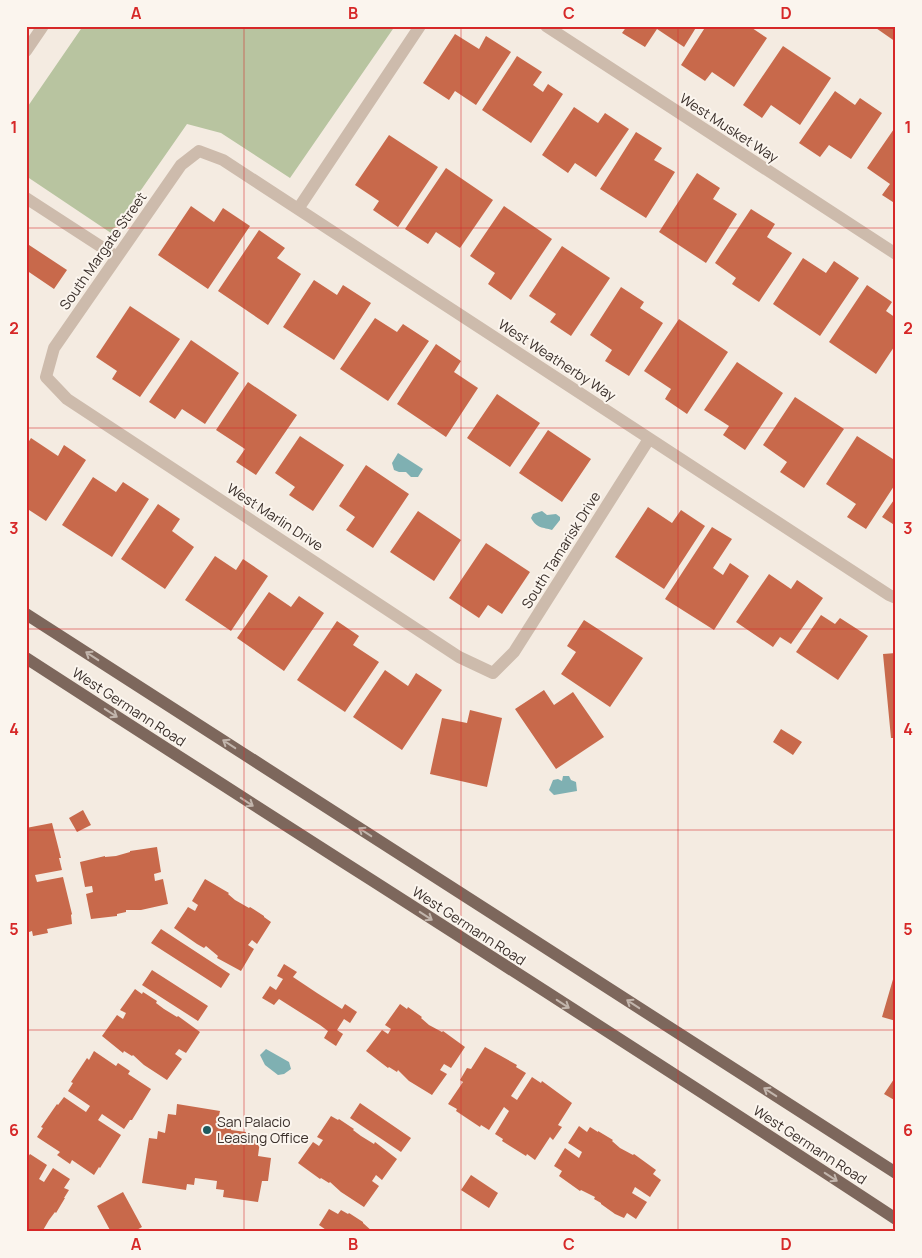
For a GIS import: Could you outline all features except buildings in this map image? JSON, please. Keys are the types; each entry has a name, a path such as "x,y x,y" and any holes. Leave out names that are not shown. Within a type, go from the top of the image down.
{"main road":[{"name":"West Germann Road","path":"26,614 896,1173"},
{"name":"West Germann Road","path":"26,658 896,1219"}],"street":[{"path":"26,51 43,26"},
{"path":"298,209 420,26"},
{"name":"West Musket Way","path":"546,26 896,254"},
{"name":"West Weatherby Way","path":"200,151 223,160 888,596 896,598"},
{"name":"South Margate Street","path":"46,377 54,348 181,165 200,151"},
{"path":"26,198 117,257"},
{"name":"West Marlin Drive","path":"46,377 67,399 459,656 493,673"},
{"name":"South Tamarisk Drive","path":"493,673 514,652 649,439"}],"green space":[{"path":"83,26 395,26 290,178 221,133 187,124 111,233 26,176 26,109"}],"water":[{"path":"398,453 423,469 418,477 411,477 406,472 394,470 392,463"},
{"path":"542,511 547,515 556,514 560,517 560,520 552,530 538,526 533,522 531,518 533,514"},
{"path":"563,776 569,776 571,780 576,782 577,791 554,795 549,790 553,780 558,779 562,781"},
{"path":"266,1049 289,1062 291,1069 284,1074 278,1075 265,1065 260,1055"}],"place":[{"name":"San Palacio Leasing Office","path":"207,1130"}]}
